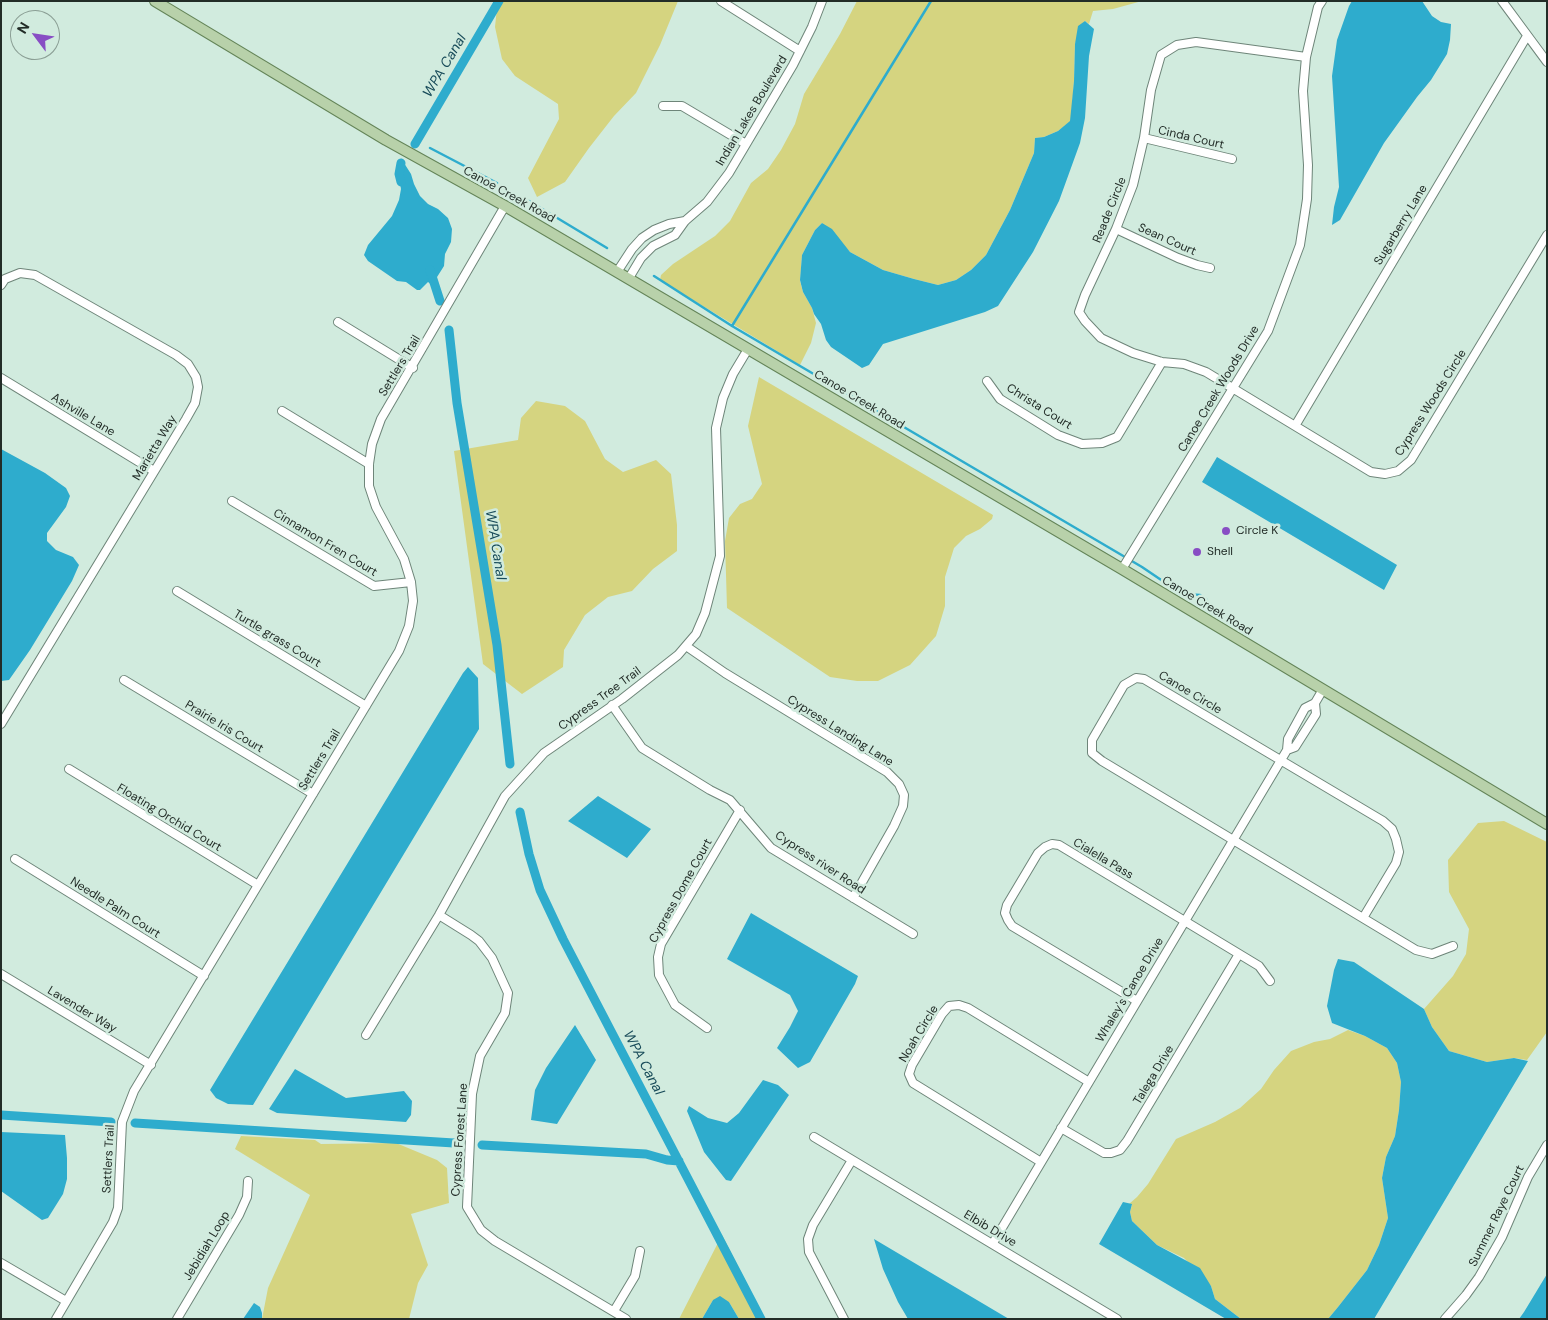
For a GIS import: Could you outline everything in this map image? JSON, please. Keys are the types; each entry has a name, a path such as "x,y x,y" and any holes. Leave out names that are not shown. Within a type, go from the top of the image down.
{"main road":[{"name":"Canoe Creek Road","path":"155,1 386,140 506,206 1122,569 1547,824"}],"street":[{"path":"722,1 800,51"},
{"name":"Indian Lakes Boulevard","path":"629,278 641,258 653,246 675,235 686,221 707,202 729,173 800,51 822,1"},
{"name":"Canoe Creek Woods Drive","path":"1122,569 1268,331 1300,245 1307,199 1308,165 1303,91 1306,56 1318,7 1322,1"},
{"path":"1502,1 1547,62"},
{"name":"Sugarberry Lane","path":"1294,426 1527,36"},
{"name":"Reade Circle","path":"1233,388 1206,372 1184,364 1162,362 1133,353 1101,338 1085,322 1079,312 1085,294 1116,229 1133,185 1144,138 1151,90 1161,55 1177,44 1196,42 1306,56"},
{"path":"662,106 682,106 746,144"},
{"name":"Cinda Court","path":"1144,138 1232,159"},
{"name":"Settlers Trail","path":"56,1319 113,1222 118,1208 122,1122 134,1091 399,651 409,626 413,601 411,582 404,559 376,507 369,486 369,464 372,444 381,419 413,368 506,206"},
{"name":"Indian Lakes Boulevard","path":"617,272 632,249 642,238 654,230 669,224 686,221"},
{"name":"Sean Court","path":"1116,229 1178,258 1210,268"},
{"name":"Cypress Woods Circle","path":"1233,388 1371,472 1385,474 1398,471 1411,460 1547,235"},
{"name":"Marietta Way","path":"1,285 6,279 20,273 35,275 176,355 188,364 196,377 198,387 195,403 1,724"},
{"path":"338,322 413,368"},
{"name":"Cypress Tree Trail","path":"366,1035 438,915 505,796 544,753 678,655 696,634 705,613 720,556 716,428 723,398 733,374 748,349"},
{"name":"Christa Court","path":"987,381 1000,399 1058,435 1082,444 1102,443 1116,437 1162,362"},
{"name":"Ashville Lane","path":"1,378 154,471"},
{"path":"282,411 369,464"},
{"name":"Cinnamon Fren Court","path":"232,501 374,586 411,582"},
{"name":"Turtle grass Court","path":"176,591 366,706"},
{"name":"Cypress Landing Lane","path":"686,646 726,673 887,772 899,784 904,795 903,806 894,826 853,898"},
{"name":"Canoe Circle","path":"1363,918 1396,863 1399,852 1392,829 1384,821 1144,679 1136,678 1124,685 1092,740 1092,753 1102,761 1416,950 1432,954 1453,946"},
{"name":"Prairie Iris Court","path":"124,680 313,794"},
{"name":"Whaley's Canoe Drive","path":"1287,750 1295,747 1316,714 1315,703 1322,690"},
{"name":"Whaley's Canoe Drive","path":"993,1243 1287,750 1288,739 1305,708 1315,703"},
{"name":"Cypress river Road","path":"612,705 642,748 710,790 730,800 770,848 913,934"},
{"name":"Floating Orchid Court","path":"69,770 258,885"},
{"name":"Cypress Dome Court","path":"707,1028 675,1005 659,975 658,957 661,944 740,810"},
{"name":"Cialella Pass","path":"1137,1001 1012,926 1008,920 1005,913 1007,906 1038,853 1045,847 1052,844 1058,845 1259,966 1270,981"},
{"name":"Needle Palm Court","path":"15,859 204,976"},
{"name":"Cypress Forest Lane","path":"438,915 472,935 492,958 508,993 505,1013 480,1056 472,1094 467,1207 481,1230 495,1241 626,1319"},
{"name":"Talega Drive","path":"1061,1128 1104,1153 1120,1150 1239,954"},
{"name":"Lavender Way","path":"1,974 150,1064"},
{"name":"Noah Circle","path":"1041,1162 913,1083 909,1074 912,1065 937,1023 949,1006 958,1005 968,1008 1089,1082"},
{"name":"Elbib Drive","path":"814,1137 1117,1319"},
{"name":"Summer Raye Court","path":"1445,1319 1479,1277 1502,1237 1528,1177 1547,1145"},
{"path":"844,1319 809,1252 808,1239 813,1225 852,1160"},
{"name":"Jebidiah Loop","path":"176,1319 239,1215 247,1197 248,1181"},
{"path":"614,1311 635,1276 640,1251"},
{"path":"1,1263 66,1301"}],"shaded area":[{"path":"501,1 678,1 660,45 636,93 614,116 565,182 537,197 528,178 559,119 558,104 515,76 502,59 495,27 497,8"},
{"path":"857,1 1142,1 1113,9 1093,11 1089,24 1085,21 1075,44 1071,121 1058,131 1044,137 1035,138 1034,153 1010,210 986,255 971,270 956,280 938,285 914,279 883,270 850,252 822,223 815,230 802,255 800,281 803,292 812,308 816,323 811,343 800,365 660,280 661,275 673,264 715,236 730,221 751,183 768,169 795,124 804,94 840,34"},
{"path":"759,377 993,515 992,519 980,529 966,536 954,548 945,577 945,606 936,636 910,665 878,681 857,681 830,677 727,608 725,541 729,518 740,504 752,499 762,484 748,426"},
{"path":"536,401 565,406 585,421 605,459 623,472 656,460 671,474 677,525 677,551 653,569 632,591 608,597 585,615 564,650 563,667 522,694 483,664 454,451 518,440 521,418"},
{"path":"1504,821 1547,842 1547,1032 1527,1060 1514,1058 1487,1062 1449,1051 1432,1027 1424,1009 1453,976 1466,954 1469,929 1449,892 1448,860 1478,823"},
{"path":"1348,1030 1365,1036 1387,1048 1397,1063 1401,1082 1395,1136 1386,1157 1382,1178 1388,1218 1379,1245 1367,1270 1328,1319 1241,1319 1215,1299 1211,1286 1184,1258 1157,1245 1132,1221 1130,1212 1132,1205 1129,1204 1148,1184 1176,1139 1215,1122 1240,1108 1261,1089 1274,1070 1291,1051 1314,1042 1330,1039"},
{"path":"241,1136 315,1140 321,1144 396,1143 437,1160 447,1168 449,1203 411,1214 428,1265 418,1283 409,1319 262,1319 268,1288 310,1195 235,1149"},
{"path":"722,1235 765,1319 739,1319 729,1302 713,1300 702,1319 679,1319"}],"water":[{"path":"1352,1 1422,1 1432,16 1441,22 1451,24 1450,40 1447,54 1431,80 1384,143 1340,220 1332,225 1339,187 1332,76 1337,40"},
{"path":"1085,21 1094,29 1089,56 1085,118 1080,143 1059,201 1033,252 998,306 985,312 883,344 869,365 862,368 831,347 826,340 821,324 803,292 800,280 802,255 815,230 822,223 832,229 850,252 883,270 914,279 938,285 956,280 971,270 986,255 1010,210 1034,153 1035,138 1044,137 1058,131 1070,121 1075,44 1078,26"},
{"path":"404,163 420,196 448,218 452,229 451,242 445,254 444,266 432,285 428,282 420,290 406,282 397,281 368,261 364,255 368,245 392,216 399,200 401,189 396,177"},
{"path":"1,449 45,473 66,488 70,496 66,507 47,533 47,541 56,550 73,557 79,565 72,581 30,650 9,680 1,681"},
{"path":"1217,457 1397,565 1384,590 1202,482"},
{"path":"468,667 478,678 479,729 253,1105 228,1104 216,1098 210,1090"},
{"path":"598,796 651,829 627,858 568,821"},
{"path":"751,913 858,976 810,1062 798,1068 777,1048 798,1011 790,995 727,959"},
{"path":"1338,959 1354,962 1424,1009 1432,1027 1449,1051 1487,1062 1514,1058 1528,1061 1374,1319 1328,1319 1367,1270 1379,1245 1388,1218 1382,1178 1386,1157 1395,1136 1401,1082 1397,1063 1387,1048 1365,1036 1332,1023 1327,1006"},
{"path":"575,1025 596,1060 557,1124 531,1120 535,1090 546,1068"},
{"path":"295,1069 346,1098 404,1091 412,1101 411,1115 406,1122 277,1113 269,1109"},
{"path":"763,1080 778,1085 789,1095 731,1181 726,1180 704,1152 687,1111 689,1106 708,1118 727,1123 739,1113"},
{"path":"1,1132 65,1135 67,1179 63,1194 48,1218 42,1220 1,1191"},
{"path":"1123,1202 1132,1204 1130,1212 1132,1221 1157,1245 1200,1268 1211,1286 1215,1299 1241,1319 1226,1319 1099,1244"},
{"path":"874,1239 1009,1319 908,1319 883,1269"},
{"path":"1547,1274 1547,1319 1519,1319 1524,1312"},
{"path":"720,1296 729,1302 739,1319 702,1319 713,1300"},
{"path":"254,1303 260,1307 262,1319 243,1319"}],"waterway":[{"name":"WPA Canal","path":"415,144 499,1"},
{"path":"654,276 732,326 931,1"},
{"path":"430,148 497,183"},
{"name":"WPA Canal","path":"401,163 399,174 401,182"},
{"path":"529,201 607,248"},
{"name":"WPA Canal","path":"430,270 440,301"},
{"path":"732,326 1142,567 1176,590 1185,594 1200,595 1206,599"},
{"name":"WPA Canal","path":"449,330 457,403 497,645 510,764"},
{"name":"WPA Canal","path":"520,812 529,854 540,890 563,939 761,1319"},
{"path":"1,1115 111,1122"},
{"path":"135,1123 454,1143"},
{"path":"482,1145 646,1154 667,1160 679,1161"}],"place":[{"name":"Circle K","path":"1226,531"},
{"name":"Shell","path":"1197,552"}]}
